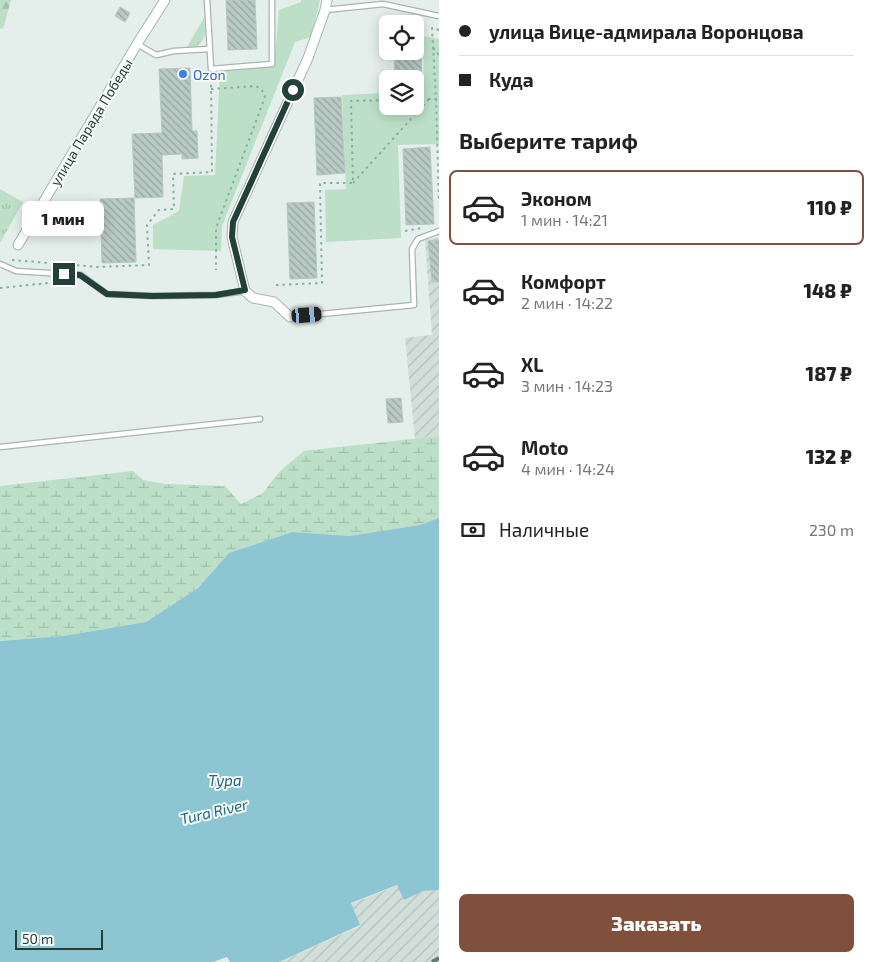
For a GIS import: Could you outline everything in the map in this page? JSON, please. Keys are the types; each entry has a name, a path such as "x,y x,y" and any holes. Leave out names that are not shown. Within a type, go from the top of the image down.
{"street":[{"name":"улица Парада Победы","path":"18,245 165,0"},
{"path":"290,317 274,302 253,298 245,290 232,237 233,222 308,58 326,5"}],"lane":[{"path":"208,0 211,69 272,64 272,0"},
{"path":"326,5 384,4 439,16"},
{"path":"137,44 156,55 174,51 209,49"},
{"path":"290,317 414,305 412,249 418,239 439,231"},
{"path":"0,264 16,271 80,275 107,294 152,296 216,295 245,290"},
{"path":"0,446 260,419"}],"path":[{"path":"439,30 432,28 437,99 439,203"},
{"path":"433,48 439,55"},
{"path":"10,260 97,267 149,265 147,225 159,210 174,209 173,174 212,172 211,69"},
{"path":"211,89 256,86 262,90 265,97 216,228 216,270"},
{"path":"424,99 437,99"},
{"path":"276,285 322,284 320,183 353,182 429,99"},
{"path":"353,182 351,100 379,100"},
{"path":"0,288 59,282"}],"shaded area":[{"path":"439,238 439,436 415,439 405,338 432,335 425,239"},
{"path":"398,885 404,900 423,891 439,890 439,962 279,962 360,926 351,904"}],"green space":[{"path":"0,0 11,0 3,29 0,28"},
{"path":"301,0 320,0 311,37 295,42 222,226 221,251 153,249 153,225 179,211 184,176 215,175 220,71 274,67 279,10 301,2"},
{"path":"204,18 204,37 196,47 187,47"},
{"path":"424,36 439,39 439,144 398,145 401,238 326,242 325,190 346,189 342,95 379,93 379,115 424,115"},
{"path":"0,189 23,202 0,243"},
{"path":"439,436 439,518 420,525 349,536 292,532 229,553 198,588 146,622 63,636 0,641 0,486 133,471 143,480 165,484 225,486 241,504 263,493 280,471 304,451"}],"water":[{"name":"Тура","path":"439,518 439,890 423,891 404,900 397,885 351,903 360,925 279,962 230,962 227,957 213,962 0,962 0,641 63,636 146,622 198,588 229,553 292,532 349,536 420,525"}],"building":[{"path":"226,0 255,0 257,49 228,50"},
{"path":"120,7 130,13 125,22 115,16"},
{"path":"394,60 421,60 422,70 395,70"},
{"path":"190,68 192,131 197,131 198,158 182,159 182,154 162,155 163,197 135,198 132,134 162,133 159,69"},
{"path":"341,97 345,173 317,175 314,98"},
{"path":"430,147 434,224 406,225 403,149"},
{"path":"134,198 136,262 102,263 100,199"},
{"path":"314,202 317,278 290,279 287,203"},
{"path":"439,240 439,282 432,282 428,241"},
{"path":"401,398 403,422 388,423 386,399"}],"railway":[{"path":"432,962 439,958"}],"place":[{"name":"Ozon","path":"183,74"}],"route":[{"path":"64,274 80,275 107,294 152,296 216,295 245,290 232,237 233,222 293,90"}],"water label":[{"name":"Tura River","path":"214,811"}]}
